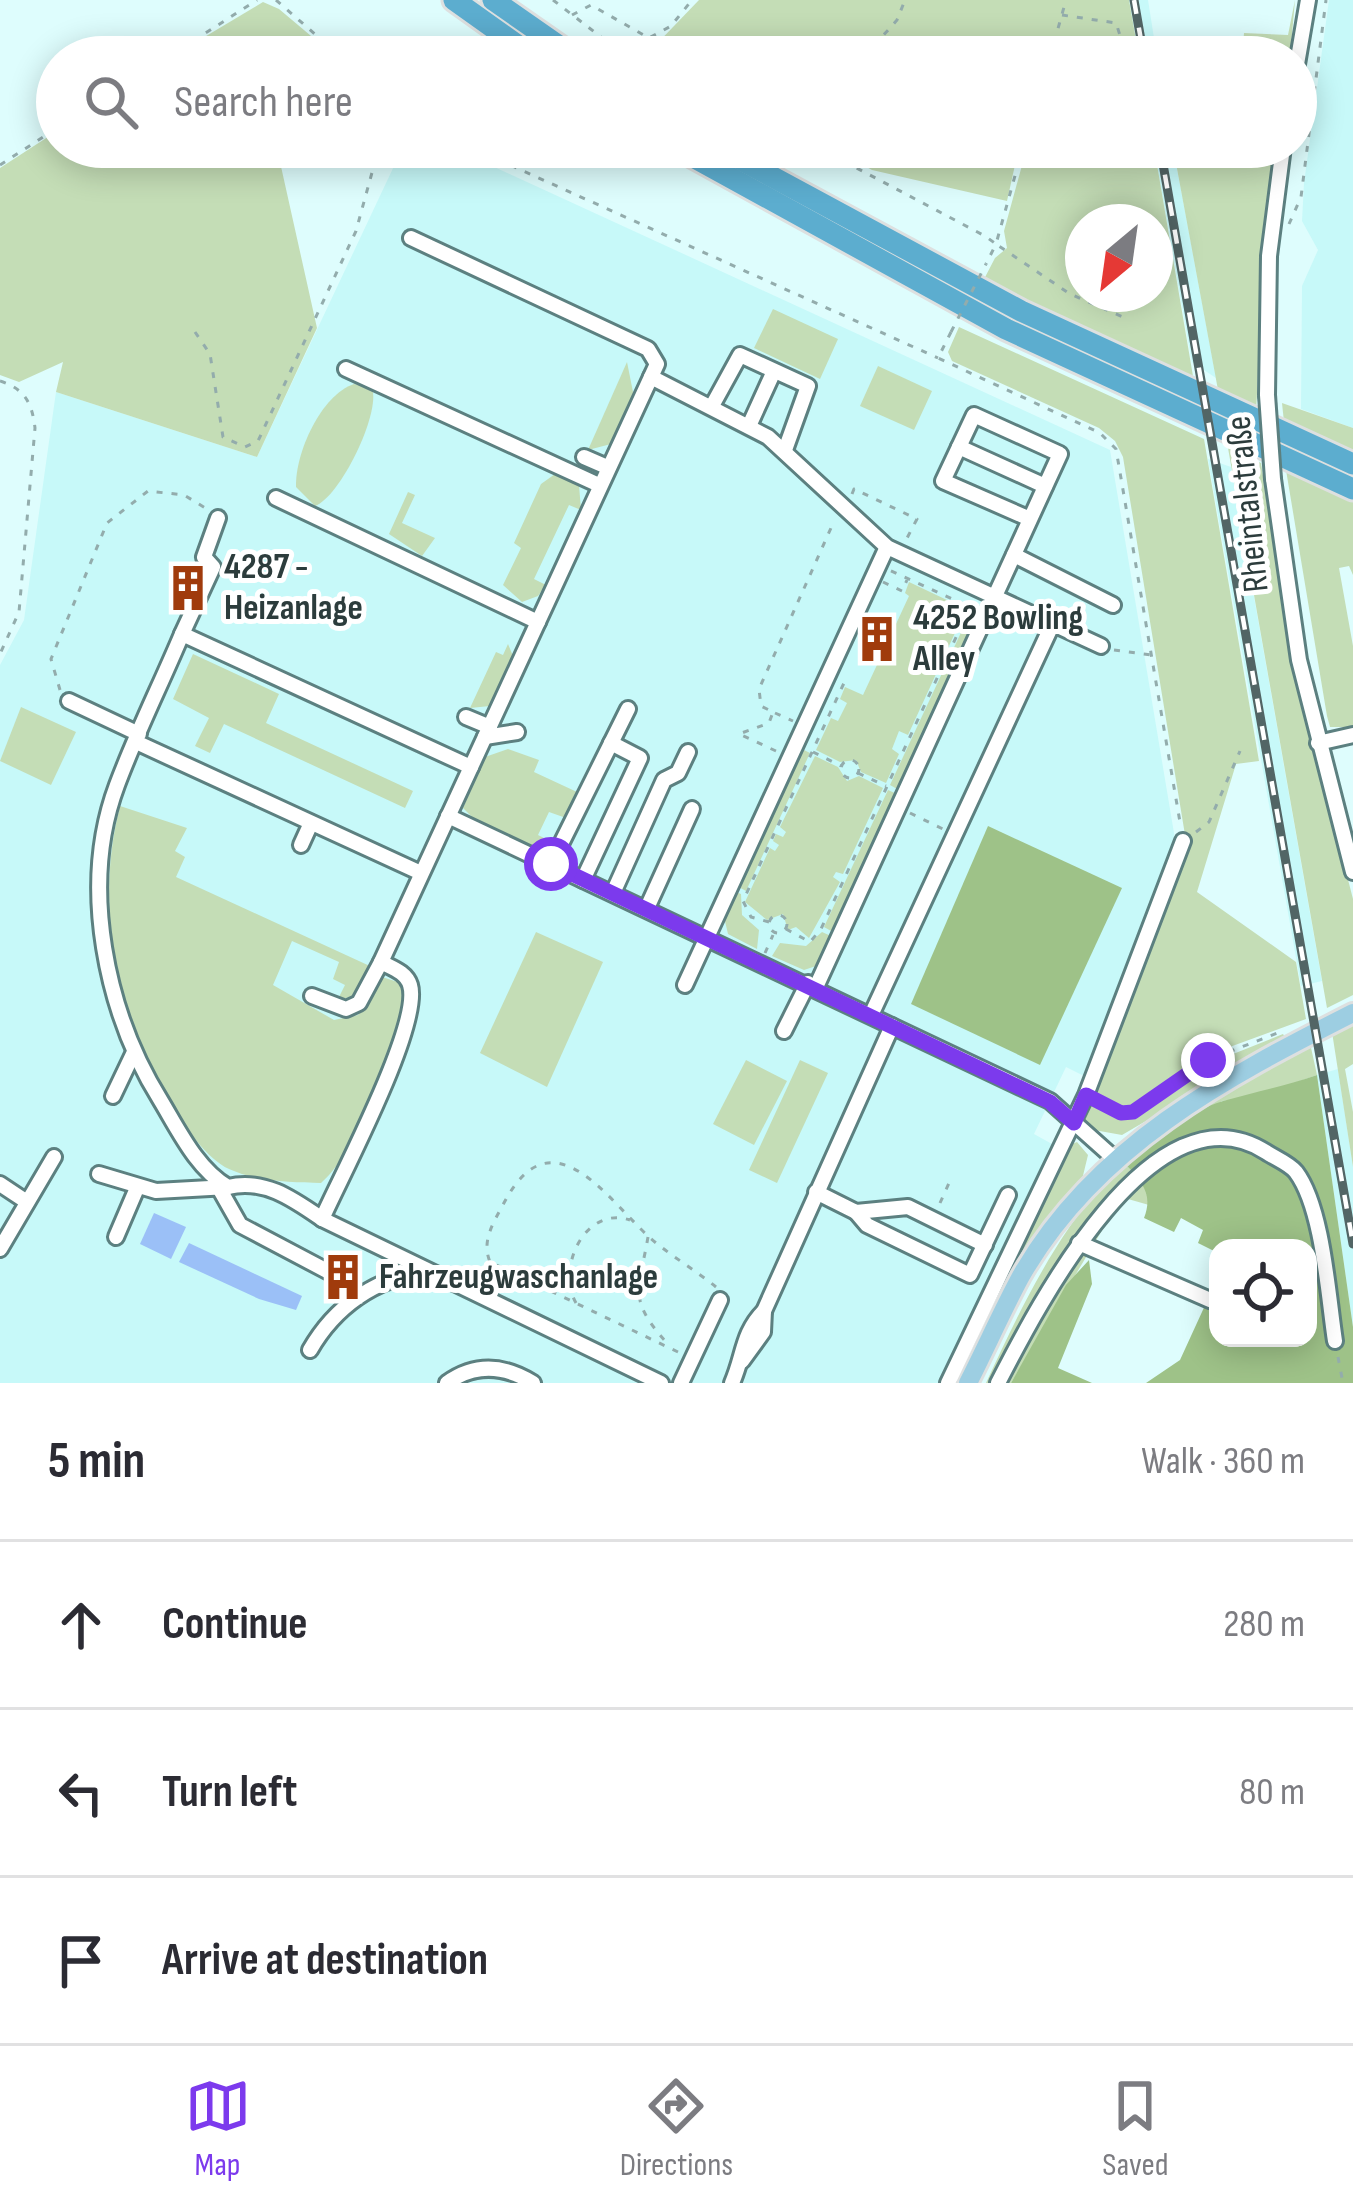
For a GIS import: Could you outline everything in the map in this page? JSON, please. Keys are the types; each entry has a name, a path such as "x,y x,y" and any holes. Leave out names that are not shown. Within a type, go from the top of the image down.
{"highway":[{"path":"454,0 505,36"},
{"path":"493,0 545,36"},
{"path":"713,168 1006,329 1353,489"},
{"path":"755,168 1021,311 1353,464"}],"main road":[{"path":"968,1383 1023,1274 1116,1160 1189,1101 1353,1012"}],"street":[{"path":"1302,36 1309,0"},
{"name":"Rheintalstraße","path":"1280,168 1270,256 1267,395 1273,479 1286,586 1318,742 1353,872"},
{"path":"312,996 335,1008 359,1003 657,364 648,349 411,238"},
{"path":"712,406 735,357 774,370 809,392 785,450"},
{"path":"346,369 520,451 607,476"},
{"path":"748,425 774,370"},
{"path":"651,376 748,425 785,450 893,550 1101,646"},
{"path":"784,1031 812,985 901,801 1060,454 974,416 943,481 1030,519"},
{"path":"959,447 1046,486"},
{"path":"584,457 607,476"},
{"path":"276,497 460,579 538,622"},
{"path":"218,518 204,557 213,567 115,789 105,842 98,938 134,1052 206,1170 224,1187 240,1226 329,1272"},
{"path":"685,986 875,571 893,550"},
{"path":"1014,555 1113,605"},
{"path":"872,1013 1053,623"},
{"path":"182,634 471,767"},
{"path":"69,701 421,873"},
{"path":"551,864 628,709"},
{"path":"466,717 487,732 517,732"},
{"path":"1318,742 1353,735"},
{"path":"583,880 640,758 611,743"},
{"path":"613,893 664,780 678,773 688,752"},
{"path":"646,908 692,809"},
{"path":"448,816 872,1013 1050,1102 1116,1160"},
{"path":"301,845 311,823"},
{"path":"948,1383 1074,1123 1183,842"},
{"path":"322,1220 404,1036 412,991 406,976 381,962"},
{"path":"732,1383 742,1360 742,1344 764,1311 892,1026"},
{"path":"113,1096 134,1052"},
{"path":"998,1383 1079,1243 1122,1194 1167,1156 1223,1136 1249,1141 1296,1170 1318,1242 1335,1341"},
{"path":"0,1249 54,1157"},
{"path":"99,1174 137,1189 260,1185 322,1220 661,1383"},
{"path":"0,1184 26,1202"},
{"path":"116,1237 137,1189"},
{"path":"816,1192 856,1212 867,1225 970,1275 1008,1196"},
{"path":"856,1212 908,1208 985,1246"},
{"path":"1079,1243 1209,1300"},
{"path":"310,1350 325,1325 362,1288 430,1272"},
{"path":"681,1383 720,1300"},
{"path":"447,1383 478,1368 502,1368 533,1383"}],"path":[{"path":"201,36 257,0"},
{"path":"275,0 317,36"},
{"path":"553,0 600,36"},
{"path":"653,36 671,26 692,0"},
{"path":"883,36 898,20 905,0"},
{"path":"1056,36 1066,0"},
{"path":"1317,71 1326,0"},
{"path":"572,15 591,5 645,36"},
{"path":"1063,15 1116,23 1120,36"},
{"path":"0,165 36,142"},
{"path":"195,332 214,368 223,437 244,447 258,441 356,231 373,168"},
{"path":"509,168 1100,433 1116,449 1182,836 1209,822 1240,751"},
{"path":"856,168 996,244 1070,294 1123,317"},
{"path":"938,358 996,244 1018,168"},
{"path":"1288,226 1301,196 1305,168"},
{"path":"0,380 17,387 32,406 35,428 19,612 0,654"},
{"path":"846,509 855,488 917,519 893,550"},
{"path":"69,701 52,676 51,659 107,523 148,491 184,495 218,518"},
{"path":"803,726 761,706 759,688 831,528"},
{"path":"875,571 902,591 908,579"},
{"path":"844,682 743,901 751,916 769,922 783,916 786,929 804,942 814,939 970,608 908,579 875,571"},
{"path":"1101,646 1151,655"},
{"path":"773,712 769,723 739,734 813,752 841,766 847,778 858,772"},
{"path":"841,766 854,761 858,772 955,834"},
{"path":"769,922 774,933"},
{"path":"761,962 774,933 786,929"},
{"path":"1086,1095 1121,1113 1133,1112 1225,1051 1288,1030"},
{"path":"667,1344 490,1262 485,1249 491,1227 517,1179 542,1163 573,1166 600,1183 632,1221 716,1287 720,1300"},
{"path":"940,1204 949,1183"},
{"path":"576,1303 566,1285 566,1270 579,1244 598,1221 616,1216 632,1221"},
{"path":"648,1235 637,1285 638,1309 690,1364"},
{"path":"1335,1341 1343,1383"}],"shaded area":[{"path":"1129,0 1148,0 1154,36 1135,36"},
{"path":"1329,0 1353,0 1353,428 1301,409 1302,286 1318,250 1302,221 1306,168 1317,168 1317,88"},
{"path":"393,168 497,168 1110,450 1175,839 1084,1076 1066,1067 1034,1134 1052,1144 942,1383 0,1383 0,665 24,620 56,392 257,457"},
{"path":"1158,168 1177,168 1216,378 1192,362 1173,255 1173,204 1164,204"},
{"path":"1208,459 1231,467 1322,981 1301,986"},
{"path":"1338,1069 1353,1167 1353,1327 1317,1075"}],"green space":[{"path":"699,0 1129,0 1135,36 664,36"},
{"path":"1295,0 1292,36 1244,36 1244,33 1288,35"},
{"path":"263,2 311,36 206,36"},
{"path":"36,145 36,168 281,168 317,328 257,457 56,392 63,362 19,382 0,375 0,168"},
{"path":"868,168 1014,168 1007,201"},
{"path":"1021,168 1158,168 1164,204 1065,204 1065,312 1173,312 1173,259 1194,382 1218,390 1177,168 1273,168 1265,228 1256,413 982,283 995,258 1007,248 1004,231"},
{"path":"773,309 838,339 820,379 754,348"},
{"path":"959,327 1204,439 1259,761 1236,764 1197,892 1296,962 1306,1019 1216,1052 1128,1110 1092,1095 1186,841 1123,457 1115,441 1099,428 952,361 948,352"},
{"path":"627,362 634,397 611,444 588,450"},
{"path":"878,366 932,391 914,430 860,406"},
{"path":"354,384 372,388 365,434 336,487 315,506 296,487 300,458 321,412"},
{"path":"1282,403 1353,428 1353,450 1284,422"},
{"path":"1228,448 1261,463 1294,670 1353,899 1353,995 1327,1008"},
{"path":"1286,470 1353,499 1353,575 1349,566 1339,568 1353,646 1353,727 1330,727 1327,716"},
{"path":"555,474 579,485 581,510 569,505 534,579 546,585 538,596 522,602 503,585 521,548 514,543 541,484"},
{"path":"408,492 415,495 402,523 435,538 422,556 389,534"},
{"path":"909,582 966,609 908,735 899,731 892,749 899,754 886,783 861,772 856,760 840,762 816,750 831,718 838,721 847,703 840,699 845,687 863,695 909,596 905,593"},
{"path":"971,611 977,619 899,790 890,785"},
{"path":"508,644 513,656 490,706 470,708 496,652 503,655"},
{"path":"193,654 279,694 266,723 413,791 405,808 224,724 210,753 195,746 209,718 173,699"},
{"path":"21,707 76,732 51,785 0,761"},
{"path":"800,748 810,753 746,891 737,886"},
{"path":"508,749 539,760 534,772 577,792 566,818 549,812 538,835 554,843 547,856 481,826 463,808 485,757"},
{"path":"815,756 838,767 847,781 859,776 883,788 843,874 836,872 833,877 840,882 809,938 796,927 788,930 783,914 767,920 745,902 770,848 775,851 779,845 773,841 776,834 783,837 786,832 780,827"},
{"path":"888,790 897,794 833,932 824,927"},
{"path":"120,806 187,828 175,851 185,857 176,877 372,967 358,994 337,1001 345,985 333,979 339,962 292,941 273,985 334,1020 358,1015 382,977 404,984 397,1030 377,1090 350,1146 321,1183 262,1179 221,1164 191,1133 154,1073 125,1000 110,924 112,846"},
{"path":"988,826 1122,888 1040,1065 911,1004"},
{"path":"734,891 741,894 742,915 759,930 757,949 728,934 724,917"},
{"path":"536,932 603,962 547,1087 480,1053"},
{"path":"822,932 831,936 816,966 804,970 772,956 780,943 806,946"},
{"path":"1353,1021 1353,1064 1345,1069 1353,1112 1353,1167 1332,1032"},
{"path":"1283,1034 1286,1039 1122,1135 1094,1130 1084,1120 1087,1104 1092,1102 1131,1115 1203,1066"},
{"path":"1310,1043 1317,1075 1255,1097 1222,1101 1128,1167 1145,1186 1149,1205 1128,1199 1107,1222 1011,1383 986,1383 1044,1268 1120,1165 1188,1110"},
{"path":"746,1060 787,1081 754,1145 713,1124"},
{"path":"800,1060 828,1073 777,1183 749,1170"},
{"path":"1317,1075 1353,1327 1353,1383 1146,1383 1180,1360 1209,1297 1209,1347 1317,1347 1317,1239 1209,1239 1209,1248 1198,1243 1203,1230 1181,1218 1174,1232 1144,1218 1145,1190 1127,1166 1172,1129 1210,1106"},
{"path":"1077,1142 1088,1155 1080,1188 1022,1255 951,1383 1070,1145"},
{"path":"1089,1260 1092,1284 1058,1368 1092,1383 1011,1383 1066,1285"}],"water":[{"path":"154,1213 186,1227 171,1259 140,1244"},
{"path":"189,1243 302,1296 296,1310 259,1299 179,1262"}],"tunnel":[{"path":"329,1272 356,1285"}],"railway":[{"path":"1134,0 1140,36"},
{"path":"1164,168 1353,1244"}],"place":[{"name":"4287 - Heizanlage","path":"188,588"},
{"name":"4252 Bowling Alley","path":"877,639"},
{"name":"Fahrzeugwaschanlage","path":"343,1277"}],"route":[{"path":"551,864 872,1013 1050,1102 1074,1123 1086,1095 1121,1113 1133,1112 1208,1060"}]}
